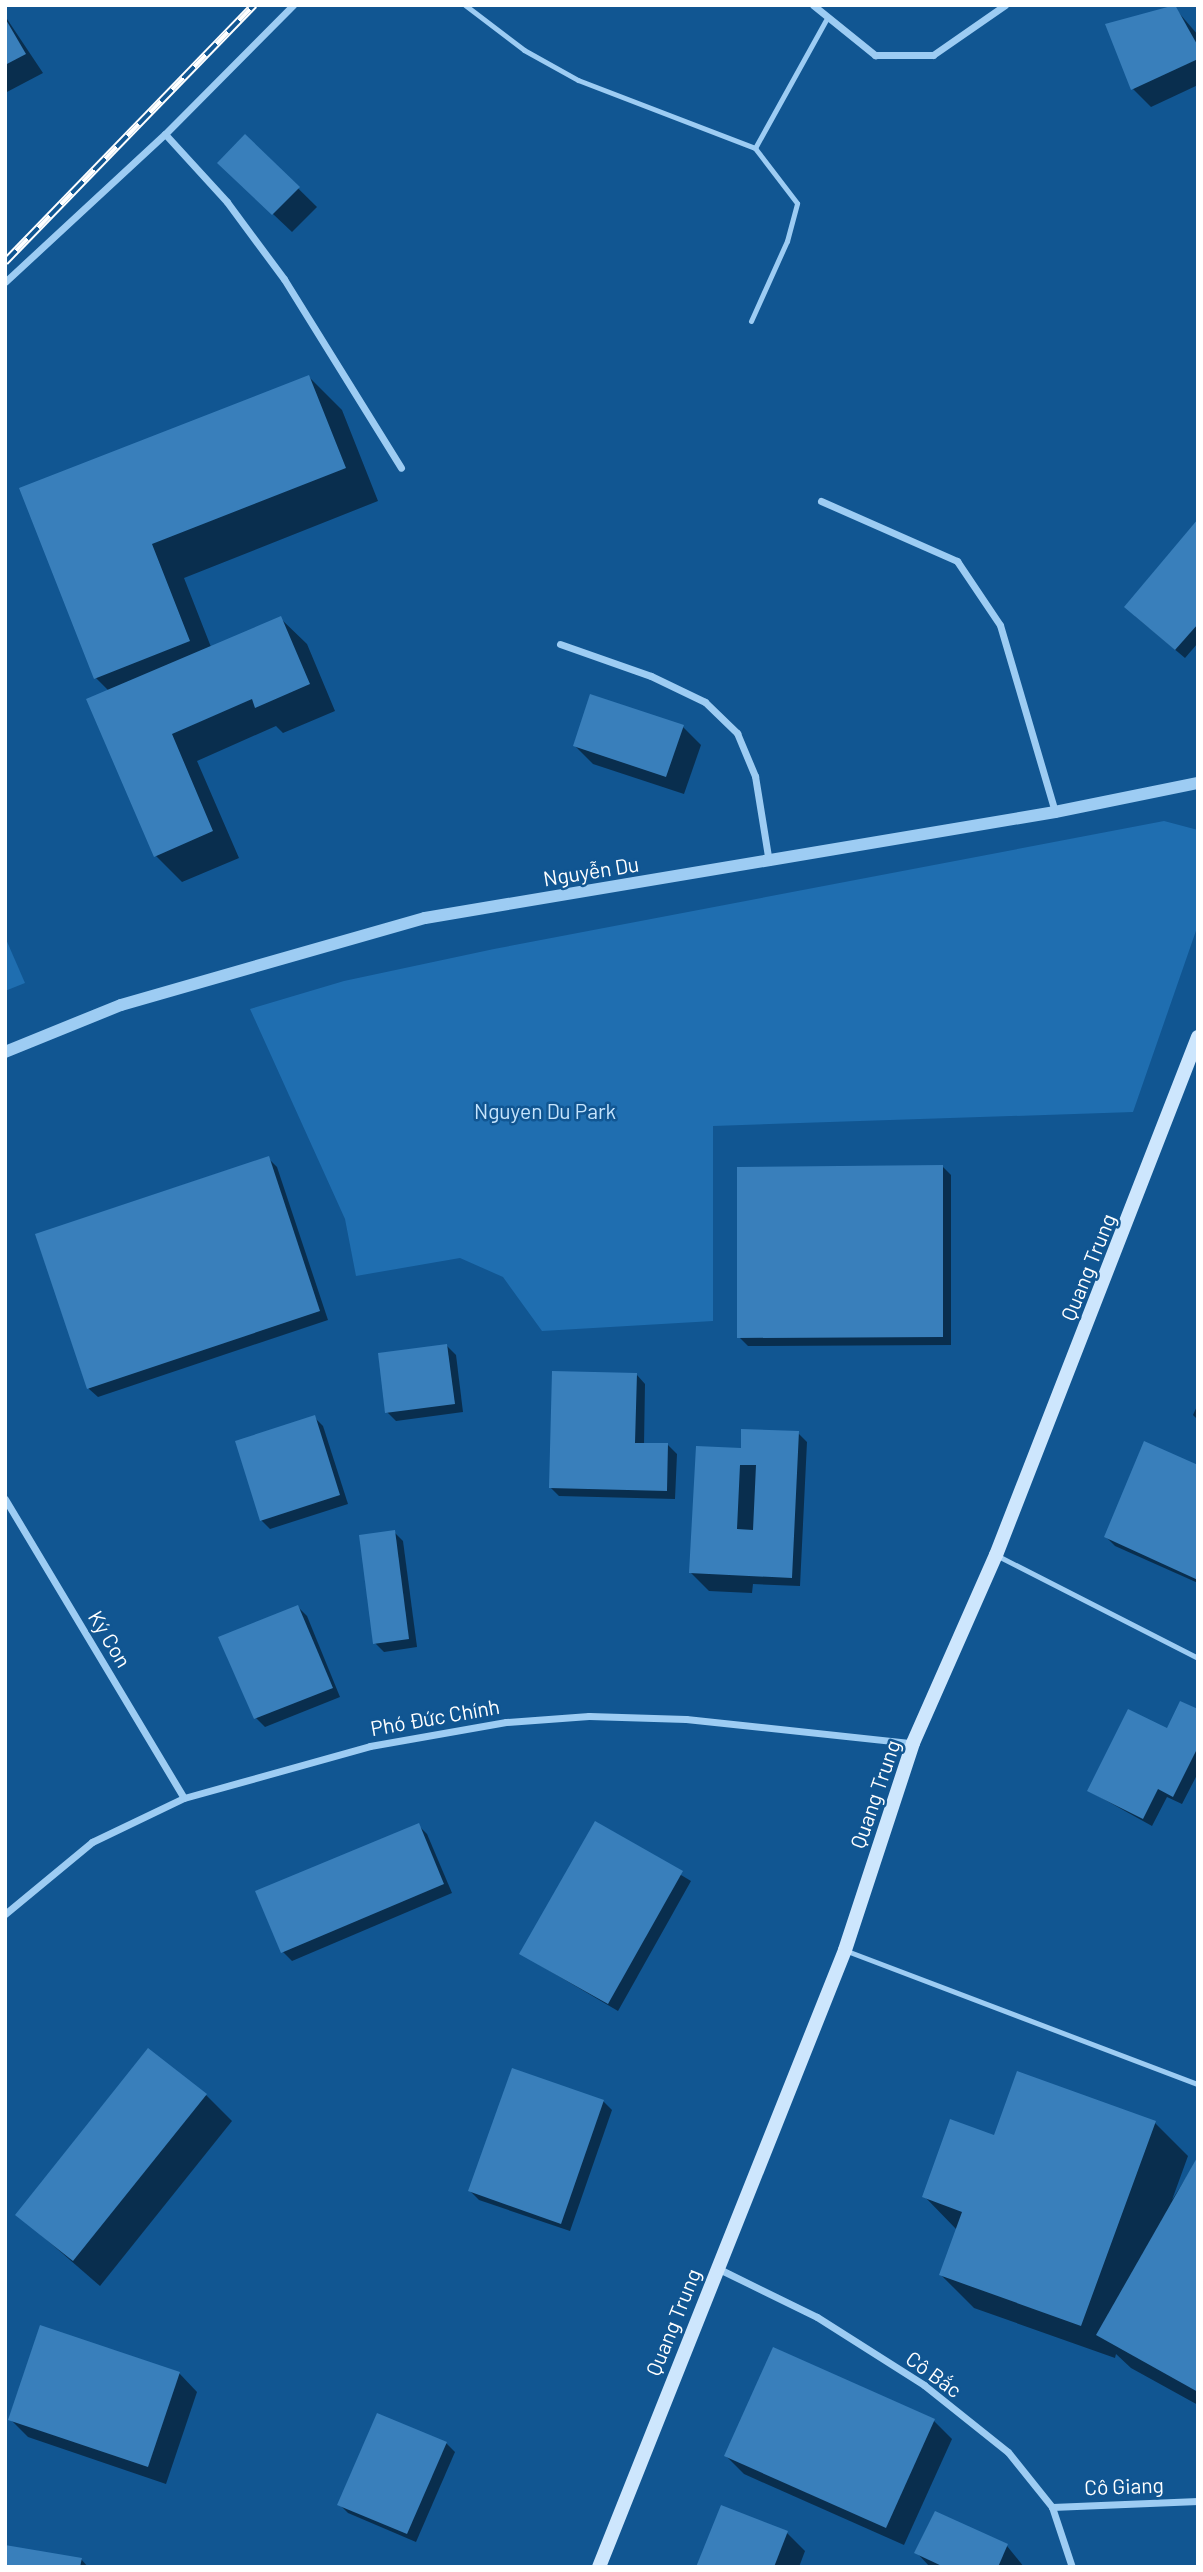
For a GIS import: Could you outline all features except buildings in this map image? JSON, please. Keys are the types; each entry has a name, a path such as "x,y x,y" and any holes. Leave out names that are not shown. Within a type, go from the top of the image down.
{"main road":[{"name":"Quang Trung","path":"598,2567 845,1950 913,1743 996,1555 1198,1037"}],"street":[{"path":"5,282 165,134 293,5"},
{"path":"813,5 826,20 875,55 933,55 1005,5"},
{"path":"165,134 227,202 284,279 401,468"},
{"path":"821,501 957,561 1000,625 1055,812"},
{"path":"560,644 651,676 705,702 737,733 755,776 769,862"},
{"name":"Nguyễn Du","path":"5,1052 121,1005 425,918 769,862 1055,812 1198,783"},
{"name":"Ký Con","path":"5,1499 184,1798"},
{"name":"Phó Đức Chính","path":"5,1914 92,1842 184,1798 370,1746 506,1722 589,1716 686,1718 913,1743"},
{"name":"Cô Bắc","path":"717,2267 817,2318 924,2385 1008,2452 1052,2507 1072,2567"},
{"name":"Cô Giang","path":"1052,2507 1198,2501"}],"lane":[{"path":"465,5 524,50 578,80 755,148 797,203 787,241 751,321"},
{"path":"755,148 826,20"},
{"path":"996,1555 1198,1658"},
{"path":"845,1950 1198,2084"}],"green space":[{"name":"Nguyen Du Park","path":"1164,821 1198,830 1198,925 1133,1112 713,1126 713,1321 542,1331 503,1277 460,1258 356,1276 345,1219 250,1009 344,981 494,949"},
{"path":"5,937 25,983 5,991"}],"railway":[{"path":"5,262 254,5"}]}
